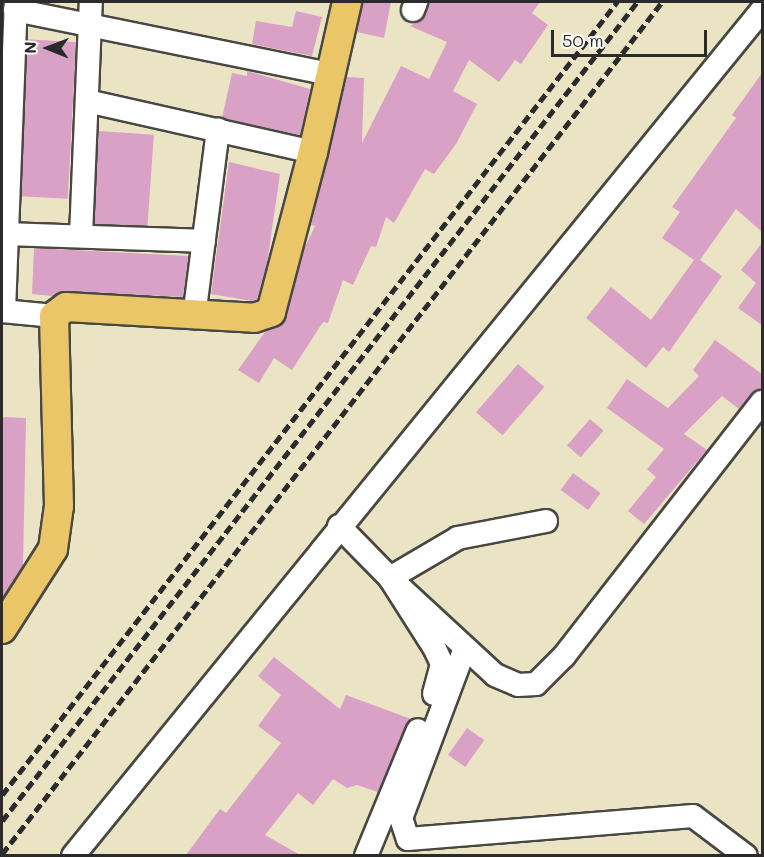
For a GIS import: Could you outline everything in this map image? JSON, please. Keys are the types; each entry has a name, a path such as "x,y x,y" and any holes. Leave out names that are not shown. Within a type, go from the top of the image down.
{"main road":[{"path":"2,629 53,549 59,506 54,316 66,307 194,317 254,318 271,312 313,152 347,2"}],"street":[{"path":"81,236 91,2"},
{"path":"54,316 3,311 16,6 90,25 330,74"},
{"path":"73,855 762,10"},
{"path":"87,101 313,152"},
{"path":"194,317 218,130"},
{"path":"7,234 204,240"},
{"path":"339,526 390,578 495,675 518,686 536,684 564,656 762,402"},
{"path":"390,578 458,538 546,520"},
{"path":"374,852 439,681 442,664 390,578"},
{"path":"465,648 401,818 408,839 693,816 746,855"}],"building":[{"path":"363,2 391,2 384,38 357,32"},
{"path":"429,2 540,2 532,13 548,25 521,64 515,60 499,82 469,60 453,91 477,104 456,144 434,174 425,169 394,223 386,217 376,247 371,246 353,285 343,280 328,323 323,322 292,370 274,358 259,383 238,370 265,332 283,324 287,316 304,249 315,226 311,225 347,77 364,78 362,143 401,66 429,79 447,42 410,26 422,20"},
{"path":"296,11 322,17 312,56 252,44 256,21 292,27"},
{"path":"28,39 76,42 68,199 20,196"},
{"path":"247,71 310,89 300,135 222,118 232,73 247,76"},
{"path":"762,73 762,232 736,209 700,260 722,276 669,352 663,347 646,368 586,318 611,287 651,320 694,260 662,238 680,212 672,207 736,118 732,115"},
{"path":"99,131 154,135 147,228 93,224"},
{"path":"229,162 280,174 267,263 257,299 252,301 211,294"},
{"path":"762,243 762,325 738,308 756,283 741,270"},
{"path":"34,248 188,256 183,297 67,291 53,296 32,294"},
{"path":"715,340 762,374 762,389 752,393 739,409 722,396 684,434 707,450 644,524 628,511 656,477 647,469 664,449 607,408 627,379 668,408 699,376 693,370"},
{"path":"518,364 544,387 502,435 476,412"},
{"path":"2,417 26,418 23,566 2,599"},
{"path":"590,419 604,431 581,457 567,445"},
{"path":"573,473 601,493 588,510 561,490"},
{"path":"274,657 340,709 346,695 411,719 378,792 357,785 347,788 333,779 313,805 298,793 265,835 300,855 186,855 220,809 226,813 281,743 258,726 281,695 258,676"},
{"path":"467,728 484,740 465,767 448,755"}],"railway":[{"path":"2,795 617,2"},
{"path":"2,821 637,2"},
{"path":"2,854 662,2"}]}
